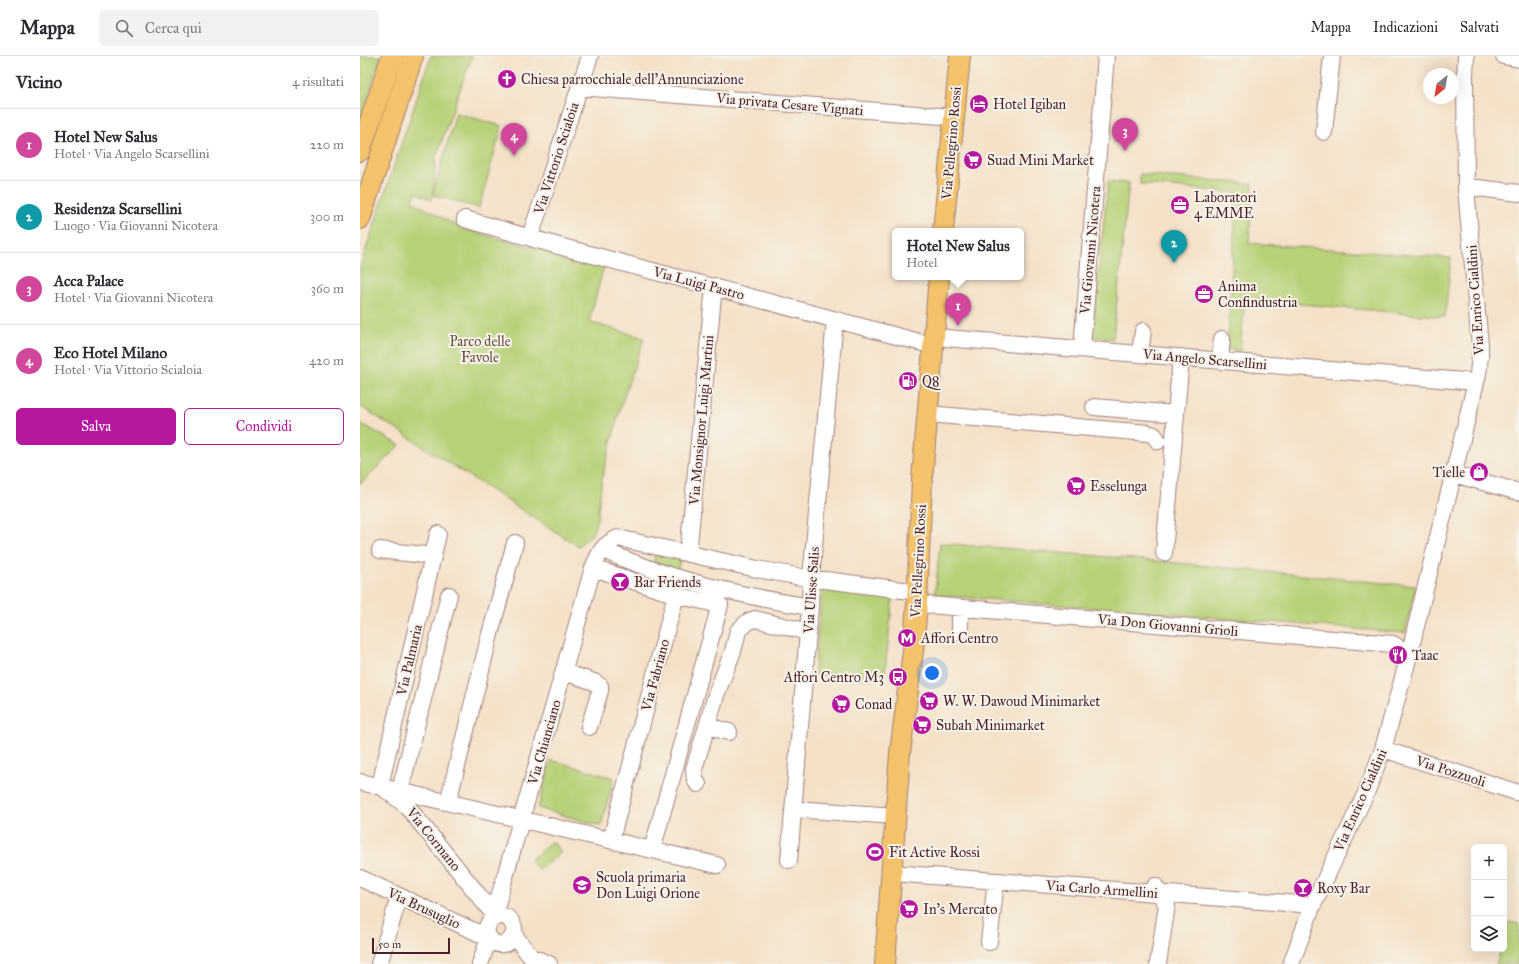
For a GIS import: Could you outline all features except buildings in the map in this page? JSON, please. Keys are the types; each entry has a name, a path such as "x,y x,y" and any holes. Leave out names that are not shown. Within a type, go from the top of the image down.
{"main road":[{"path":"360,152 392,56"},
{"path":"360,219 413,56"},
{"name":"Via Pellegrino Rossi","path":"943,228 960,56"},
{"name":"Via Pellegrino Rossi","path":"885,964 900,753 918,598 925,381 934,341 939,280"}],"street":[{"name":"Via Vittorio Scialoia","path":"530,237 590,56"},
{"name":"Via Giovanni Nicotera","path":"1082,348 1102,149 1106,56"},
{"path":"1324,132 1332,56"},
{"name":"Via Enrico Cialdini","path":"1291,964 1312,907 1366,793 1383,749 1408,663 1480,365 1480,346 1466,188 1464,75 1466,56"},
{"path":"1504,56 1519,59"},
{"name":"Via privata Cesare Vignati","path":"579,87 953,117"},
{"path":"1466,188 1519,193"},
{"name":"Via Luigi Pastro","path":"465,219 555,245 714,286 835,320 907,344 934,341"},
{"name":"Via Monsignor Luigi Martini","path":"688,554 714,286"},
{"name":"Via Ulisse Salis","path":"789,860 810,607 811,578 835,320"},
{"path":"1140,353 1143,331"},
{"path":"1220,360 1222,339"},
{"name":"Via Angelo Scarsellini","path":"934,341 1082,348 1476,382"},
{"path":"1164,553 1181,357"},
{"path":"1094,407 1176,414"},
{"path":"924,412 1148,433 1154,435 1158,441"},
{"path":"1454,474 1519,492"},
{"name":"Via Palmaria","path":"380,786 438,534"},
{"name":"Via Chianciano","path":"495,916 593,568 603,547 610,541 618,538 688,554"},
{"path":"448,802 486,650 515,543"},
{"path":"642,566 649,546"},
{"path":"380,550 433,556"},
{"path":"612,554 678,578 715,588 768,600 810,607"},
{"name":"Via Don Giovanni Grioli","path":"688,554 756,569 918,598 960,608 1393,644"},
{"path":"593,568 676,595 720,605 652,850"},
{"path":"400,791 449,595"},
{"name":"Via Fabriano","path":"611,840 676,595"},
{"path":"960,608 960,632"},
{"path":"698,784 695,780 694,770 716,695 741,626 755,619 808,632"},
{"path":"1393,644 1408,640 1415,632"},
{"path":"1393,644 1404,652 1408,663"},
{"path":"564,672 594,682 600,686 600,691 589,727"},
{"path":"707,726 729,732"},
{"name":"Via Pozzuoli","path":"1383,749 1519,793"},
{"name":"Via Cormano","path":"360,782 380,786 406,805 495,916"},
{"path":"380,786 717,865"},
{"path":"794,809 896,816"},
{"name":"Via Carlo Armellini","path":"892,873 996,881 1157,888 1300,904 1312,907"},
{"name":"Via Brusuglio","path":"360,878 488,938 495,943 502,944 509,941 514,935"},
{"path":"989,942 996,881"},
{"path":"1157,888 1167,905 1158,964"},
{"path":"379,964 400,897"},
{"path":"480,964 488,938 486,932 487,926 491,919 495,916 504,916 510,920 514,926 514,935 531,957 549,964"}],"green space":[{"path":"360,56 381,56 360,121"},
{"name":"Parco delle Favole","path":"431,56 472,56 436,157 433,194 456,113 502,126 479,208 433,195 432,200 416,193 412,201 463,229 604,266 589,322 644,338 621,405 602,478 597,520 592,535 578,546 360,406 360,267"},
{"path":"1140,174 1253,184 1249,243 1451,258 1445,317 1245,299 1240,351 1227,349 1237,193 1140,184"},
{"path":"1108,181 1129,183 1113,339 1092,337"},
{"path":"360,423 400,445 360,484"},
{"path":"940,543 1157,561 1416,586 1405,633 935,595"},
{"path":"657,552 681,559 677,570 653,562"},
{"path":"826,587 893,596 884,680 814,674 822,590"},
{"path":"551,760 614,778 601,826 538,808"},
{"path":"552,841 561,852 539,870 530,860"},
{"path":"1509,922 1519,924 1519,964 1496,964 1500,952 1507,952 1507,928"}],"place":[{"name":"Chiesa parrocchiale dell'Annunciazione","path":"507,79"},
{"name":"Hotel Igiban","path":"979,104"},
{"name":"Acca Palace","path":"1125,151"},
{"name":"Eco Hotel Milano","path":"514,156"},
{"name":"Suad Mini Market","path":"973,160"},
{"name":"Laboratori 4 EMME","path":"1180,205"},
{"name":"Residenza Scarsellini","path":"1174,263"},
{"name":"Anima Confindustria","path":"1204,294"},
{"name":"Hotel New Salus","path":"958,326"},
{"name":"Q8","path":"908,381"},
{"name":"Tielle","path":"1479,472"},
{"name":"Esselunga","path":"1076,486"},
{"name":"Bar Friends","path":"620,582"},
{"name":"Affori Centro","path":"907,638"},
{"name":"Taac","path":"1398,655"},
{"name":"Affori Centro M3","path":"898,677"},
{"name":"W. W. Dawoud Minimarket","path":"929,701"},
{"name":"Conad","path":"841,704"},
{"name":"Subah Minimarket","path":"922,725"},
{"name":"Fit Active Rossi","path":"875,852"},
{"name":"Scuola primaria Don Luigi Orione","path":"582,885"},
{"name":"Roxy Bar","path":"1303,888"},
{"name":"In's Mercato","path":"909,909"}]}
